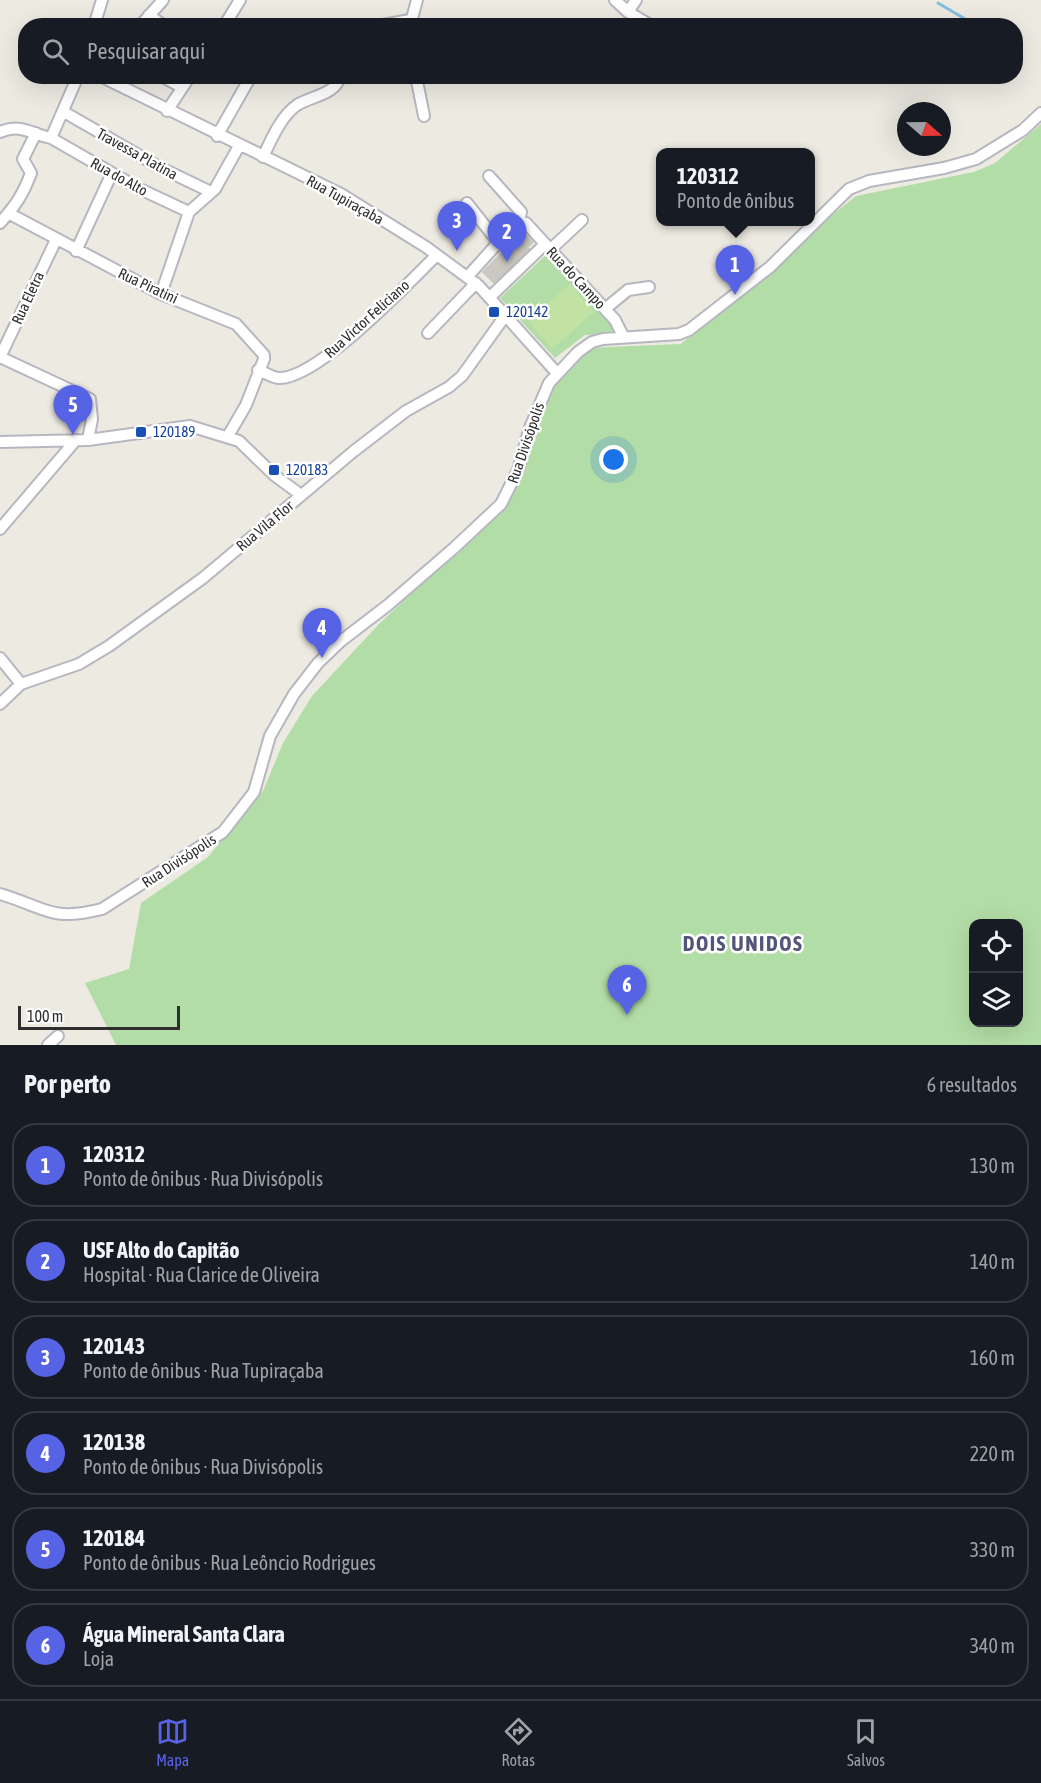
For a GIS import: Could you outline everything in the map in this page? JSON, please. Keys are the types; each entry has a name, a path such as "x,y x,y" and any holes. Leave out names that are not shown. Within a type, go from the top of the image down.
{"street":[{"path":"96,18 102,0"},
{"path":"147,18 164,0"},
{"path":"229,18 240,0"},
{"path":"412,18 417,0"},
{"path":"615,0 638,18"},
{"path":"628,12 636,0"},
{"path":"149,15 153,18"},
{"path":"51,138 75,84"},
{"name":"Rua Tupiraçaba","path":"114,84 217,136 341,194 437,255 472,280 490,297 556,372"},
{"path":"176,84 182,87"},
{"path":"167,111 184,84"},
{"path":"217,136 246,84"},
{"path":"263,157 286,116 297,105 327,92 337,84"},
{"path":"418,84 424,116"},
{"name":"Travessa Platina","path":"64,112 161,168 211,192"},
{"name":"Rua Divisópolis","path":"815,223 849,189 869,181 944,168 976,159 1023,130 1041,113"},
{"name":"Rua do Alto","path":"0,132 18,128 51,138 112,173 189,212"},
{"path":"0,223 10,214 32,173 23,159 36,133"},
{"path":"161,294 189,212 224,177 239,146"},
{"path":"76,251 112,173"},
{"name":"Rua do Campo","path":"489,176 521,212 522,222 615,320 623,336"},
{"path":"467,203 498,242"},
{"name":"Rua Piratini","path":"10,214 161,294 236,324 264,356 258,370"},
{"path":"490,297 582,220"},
{"path":"428,333 472,280 498,242 522,222"},
{"name":"Rua Divisópolis","path":"0,894 57,915 79,915 102,909 206,845 223,832 254,792 270,736 294,694 318,663 341,640 446,555 501,504 518,470 540,400 556,372 592,342 623,336 679,334 689,330 770,267 812,226"},
{"name":"Rua Eletra","path":"0,357 56,240"},
{"name":"Rua Victor Feliciano","path":"258,370 280,378 310,368 349,338 437,255"},
{"path":"605,309 628,290 649,287"},
{"name":"Rua Vila Flor","path":"0,704 21,684 79,664 109,646 203,578 396,418 425,398 449,387 462,376 505,316"},
{"path":"0,357 90,399 92,419 88,440"},
{"path":"228,436 246,405 258,370"},
{"path":"0,442 88,440 190,426 228,436 246,446 274,475 301,495"},
{"path":"0,529 76,440"},
{"path":"0,658 21,684"},
{"path":"48,1045 58,1036"}],"green space":[{"path":"1041,124 1041,1045 116,1045 85,983 129,969 141,903 208,857 263,791 283,743 312,696 379,624 510,501 528,427 545,383 585,348 681,344 763,271 856,196 974,172 995,163"},
{"path":"549,252 605,314 616,330 615,334 585,335 555,358 500,298"},
{"path":"570,284 594,312 552,349 528,321"}],"building":[{"path":"522,232 533,242 527,248 529,249 494,283 483,272"}],"waterway":[{"path":"938,3 963,18"}],"place":[{"name":"120143","path":"457,251"},
{"name":"USF Alto do Capitão","path":"507,262"},
{"name":"120312","path":"735,295"},
{"name":"120142","path":"494,312"},
{"name":"120189","path":"141,432"},
{"name":"120184","path":"73,435"},
{"name":"120183","path":"274,470"},
{"name":"120138","path":"322,658"},
{"name":"Água Mineral Santa Clara","path":"627,1015"}],"district":[{"name":"DOIS UNIDOS","path":"743,944"}]}
